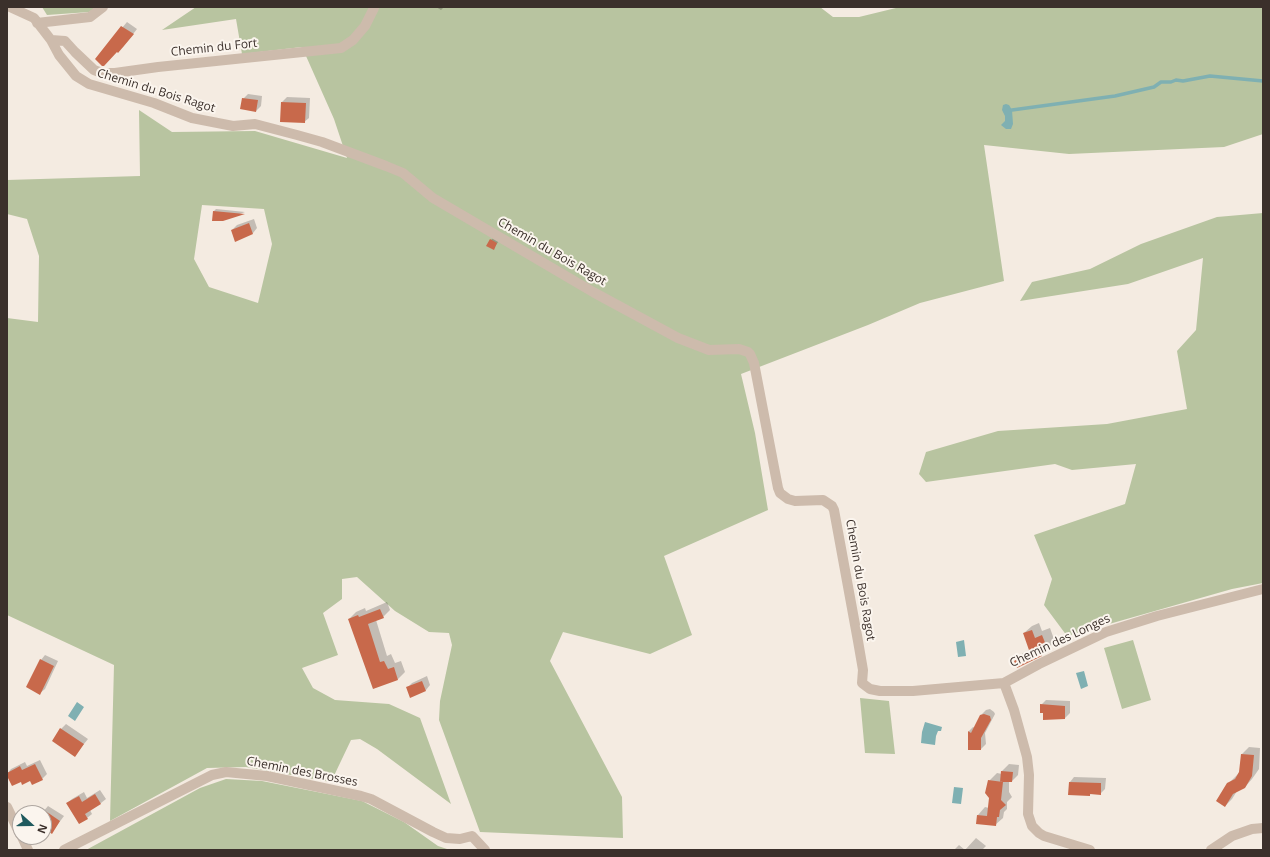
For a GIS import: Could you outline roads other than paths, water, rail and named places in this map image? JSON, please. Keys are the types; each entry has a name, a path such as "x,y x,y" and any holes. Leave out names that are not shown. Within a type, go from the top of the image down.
{"street":[{"name":"Chemin du Bois Ragot","path":"10,7 34,18 51,40 59,55 76,76 89,84 154,103 192,118 233,126 255,124 298,135 322,142 386,166 403,173 432,198 593,292 672,335 709,350 739,349 748,352 754,363 780,493 788,499 795,501 823,500 832,506 834,510 863,670 862,683 866,687"},
{"path":"37,23 90,17 103,7"},
{"name":"Chemin du Fort","path":"51,40 65,41 94,70 102,73 115,73 192,63 341,48 353,40 365,26 374,8"},
{"name":"Chemin des Longes","path":"866,687 880,691 1004,683 1106,632 1157,616 1263,589"},
{"path":"1004,683 1014,710 1027,757 1029,774 1028,814 1032,826 1044,836 1090,850"},
{"name":"Chemin des Brosses","path":"64,850 212,775 226,772 267,776 347,792 371,799 446,838 460,839 472,836 485,850"},
{"path":"7,807 12,817"},
{"path":"1211,850 1232,836 1252,829 1263,828"}],"water":[{"path":"1003,105 1009,105 1012,110 1013,124 1011,129 1006,129 1001,125 1005,121 1005,116 1002,110"},
{"path":"964,640 966,656 958,657 956,642"},
{"path":"1084,671 1088,686 1081,689 1076,673"},
{"path":"77,702 84,707 75,721 68,716"},
{"path":"925,722 942,727 941,731 938,731 936,736 935,745 921,743"},
{"path":"954,787 963,788 961,804 952,803"}],"waterway":[{"path":"1012,110 1115,96 1154,87 1161,82 1171,82 1176,80 1183,81 1210,76 1263,81"}]}
